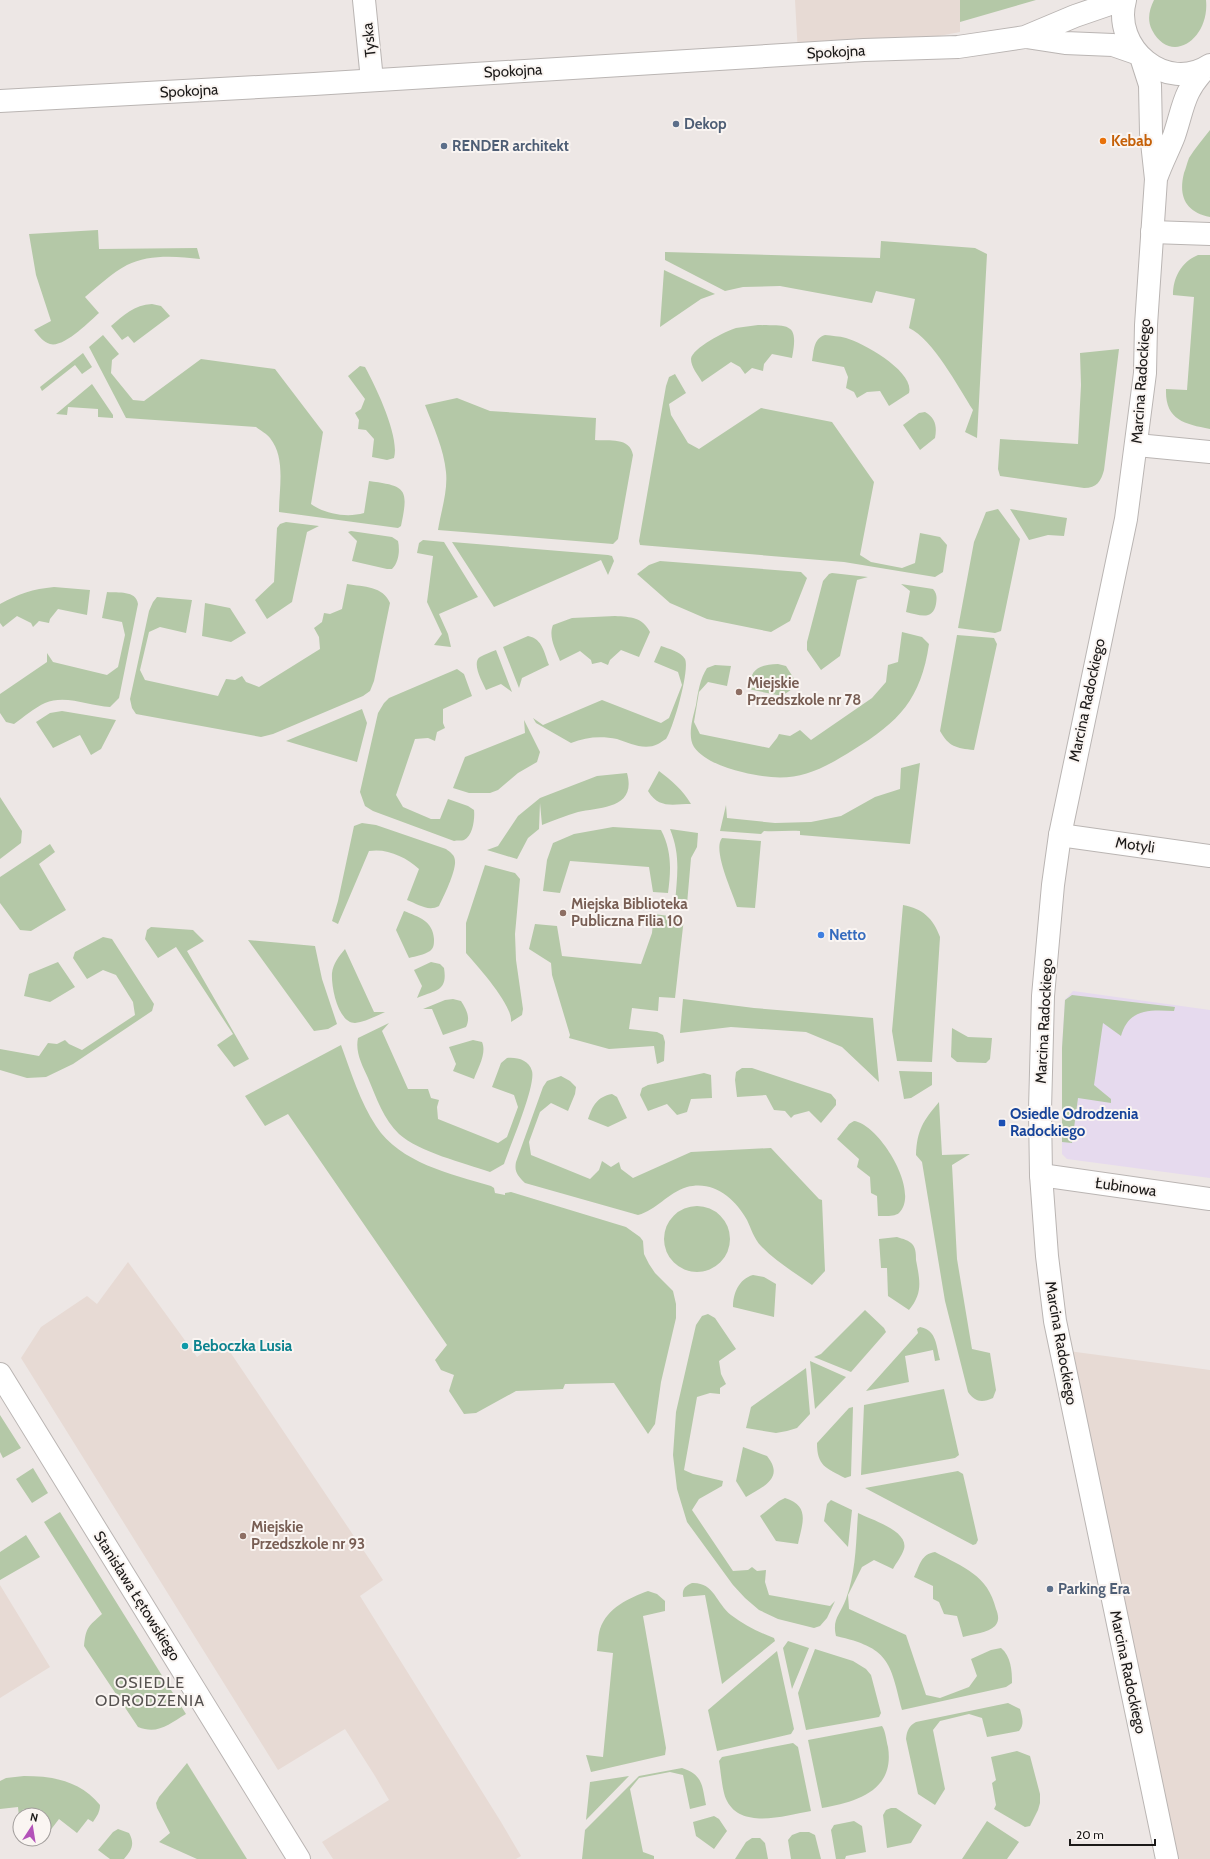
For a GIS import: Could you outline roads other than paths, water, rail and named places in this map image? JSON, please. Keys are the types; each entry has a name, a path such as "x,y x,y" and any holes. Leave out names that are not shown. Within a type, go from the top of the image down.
{"street":[{"name":"Tyska","path":"364,0 372,80"},
{"name":"Spokojna","path":"0,101 857,50 958,47 1025,37 1114,0"},
{"name":"Marcina Radockiego","path":"1125,0 1123,13 1126,34 1139,55 1150,85 1151,133 1156,179 1146,325 1145,373 1137,445 1126,519 1060,835 1052,893 1043,996 1040,1110 1041,1175 1047,1256 1055,1321 1167,1859"},
{"name":"Spokojna","path":"1025,37 1064,43 1112,45 1139,55"},
{"path":"1139,55 1154,67 1171,73 1183,74 1208,67"},
{"name":"Marcina Radockiego","path":"1156,179 1174,136 1188,90 1194,80 1208,67"},
{"path":"1152,232 1210,234"},
{"path":"1137,445 1210,452"},
{"name":"Motyli","path":"1060,835 1210,856"},
{"name":"Łubinowa","path":"1041,1175 1210,1199"},
{"name":"Stanisława Łętowskiego","path":"0,1374 299,1859"}],"place":[{"name":"Dekop","path":"676,124"},
{"name":"Kebab","path":"1103,141"},
{"name":"RENDER architekt","path":"444,146"},
{"name":"Miejskie Przedszkole nr 78","path":"739,692"},
{"name":"Miejska Biblioteka Publiczna Filia 10","path":"563,913"},
{"name":"Netto","path":"821,935"},
{"name":"Osiedle Odrodzenia Radockiego","path":"1002,1123"},
{"name":"Beboczka Lusia","path":"185,1346"},
{"name":"Miejskie Przedszkole nr 93","path":"243,1536"},
{"name":"Parking Era","path":"1050,1589"}],"district":[{"name":"OSIEDLE ODRODZENIA","path":"150,1691"}]}
